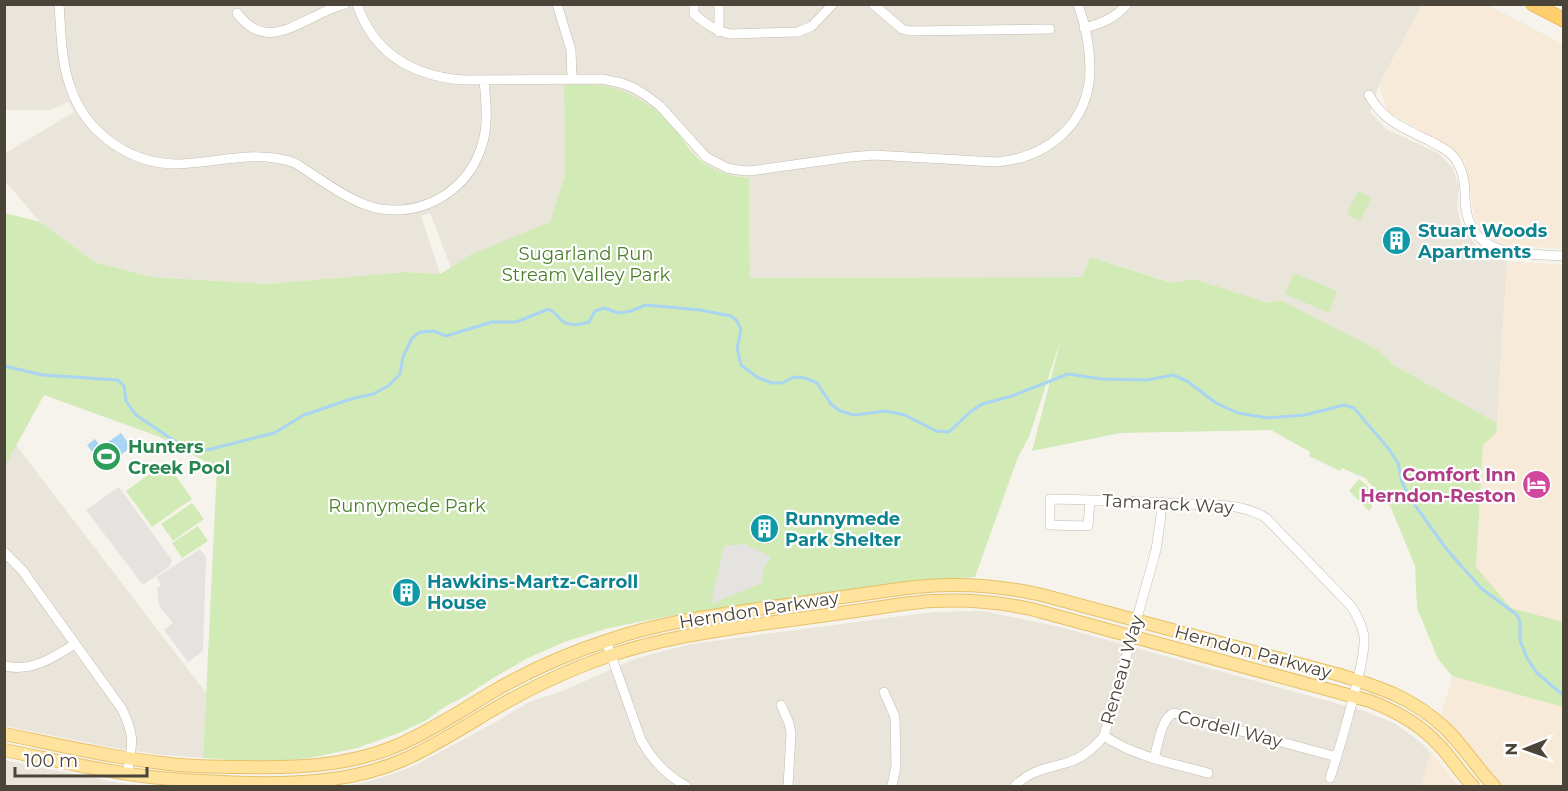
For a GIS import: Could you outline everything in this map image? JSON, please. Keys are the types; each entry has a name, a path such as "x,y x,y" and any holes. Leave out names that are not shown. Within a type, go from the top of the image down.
{"highway":[{"path":"1533,4 1563,20"}],"main road":[{"name":"Herndon Parkway","path":"4,734 130,758 191,766 285,768 333,764 394,747 423,734 516,679 552,662 606,641 653,627 685,620 930,585 978,585 1016,590 1388,690 1423,710 1447,730 1494,786"},
{"name":"Herndon Parkway","path":"4,750 127,774 178,780 273,783 322,781 400,761 430,748 499,706 556,677 611,655 647,644 687,635 935,600 971,600 1015,605 1385,707 1414,723 1439,745 1473,786"}],"street":[{"path":"59,4 66,70 72,92 82,113 116,146 129,153 162,163 177,164 256,156 284,159 295,163 354,200 381,209 409,209 436,201 460,184 477,160 485,134 484,80"},
{"path":"237,13 242,20 258,31 267,33 291,28 345,4"},
{"path":"357,4 360,15 369,30 391,55 404,64 429,75 446,79 572,79 607,80 621,83 634,88 660,106 706,157 727,168 750,171 874,155 996,162 1039,152 1063,134 1080,111 1089,83 1090,55 1078,4"},
{"path":"557,4 571,50 572,79"},
{"path":"694,4 694,14 711,28 730,34 798,32 812,26 833,4"},
{"path":"719,4 720,32"},
{"path":"873,4 902,29 910,31 1050,29"},
{"path":"1084,28 1104,22 1127,4"},
{"path":"1369,95 1383,115 1443,148 1456,160 1463,177 1467,220 1485,243 1501,250 1563,256"},
{"name":"Tamarack Way","path":"1090,500 1088,526 1050,525 1050,499 1090,500 1161,502 1252,510 1266,518 1341,594 1354,610 1362,628 1364,640 1355,697 1330,778"},
{"name":"Reneau Way","path":"1015,786 1025,777 1040,769 1067,763 1080,757 1104,736 1156,550 1161,502"},
{"path":"4,552 22,570 125,714 132,731 133,744 127,774"},
{"path":"606,641 641,740 659,766 686,786"},
{"path":"4,666 23,668 35,666 75,644"},
{"path":"885,692 895,717 896,766 891,786"},
{"path":"781,705 791,734 788,786"},
{"name":"Cordell Way","path":"1154,759 1164,722 1170,714 1174,713 1337,757"},
{"path":"1104,736 1129,751 1208,773"}],"shaded area":[{"path":"5,5 1422,5 1379,85 1370,112 1386,129 1438,153 1453,168 1459,187 1457,205 1461,225 1479,249 1507,261 1497,423 1394,365 1378,350 1268,303 1195,279 1173,283 1090,257 1082,277 750,278 749,178 715,170 693,152 675,128 645,102 627,93 597,85 564,85 565,175 550,223 451,268 430,213 421,216 440,274 405,272 267,284 151,277 95,262 40,222 5,181 4,154 74,112 68,102 51,110 5,110"},
{"path":"1422,5 1488,5 1563,44 1563,249 1507,245 1487,238 1475,221 1465,162 1448,146 1388,112 1379,86"},
{"path":"1507,261 1563,265 1563,622 1511,608 1476,568 1483,444 1496,433"},
{"path":"16,445 206,693 203,758 109,747 5,726 4,466"},
{"path":"119,487 172,560 170,566 143,585 86,510"},
{"path":"745,544 771,557 764,567 762,583 711,604 724,546"},
{"path":"200,549 206,557 203,651 188,662 164,630 173,623 159,606 157,588 161,585 157,577"},
{"path":"984,611 1060,627 1364,711 1394,723 1419,741 1432,754 1424,786 345,786 371,781 412,767 531,701 560,692 637,658 691,644 933,612"},
{"path":"1452,676 1563,707 1563,786 1500,786 1441,716"},
{"path":"1430,751 1459,786 1421,786"},
{"path":"4,760 119,783 151,786 5,786"}],"green space":[{"name":"Runnymede Park","path":"564,85 606,86 632,95 667,120 692,152 704,163 725,173 749,178 750,278 1082,277 1090,257 1172,283 1195,279 1268,303 1280,300 1378,350 1394,365 1497,423 1496,433 1483,445 1476,567 1511,608 1563,622 1563,707 1452,676 1438,659 1417,608 1415,566 1391,508 1365,478 1342,468 1340,471 1309,456 1310,452 1271,430 1120,433 1032,451 1061,339 1029,437 1018,457 975,577 931,580 664,617 609,628 564,642 528,658 446,706 425,721 357,748 310,758 286,760 249,761 203,758 217,468 160,437 44,395 5,466 5,213 40,222 95,262 151,277 267,284 405,272 440,274 470,255 550,222 565,175"},
{"path":"1358,191 1371,198 1360,221 1347,214"},
{"path":"1294,273 1337,291 1329,313 1285,294"},
{"path":"166,462 192,499 152,527 126,491"},
{"path":"1359,479 1372,490 1372,507 1369,511 1349,491"},
{"path":"192,503 204,519 173,541 161,524"},
{"path":"198,526 208,541 182,558 172,543"}],"water":[{"name":"Hunters Creek Pool","path":"121,433 131,447 104,468 87,445 95,439 101,447"}],"waterway":[{"path":"4,366 43,375 118,380 124,386 126,401 136,415 182,446 207,450 274,433 304,415 373,394 388,386 400,374 403,357 412,338 420,332 434,331 446,336 492,322 516,322 549,309 563,322 578,324 589,322 595,311 605,308 618,313 646,305 700,310 731,316 737,321 741,330 737,348 741,365 757,377 772,383 782,383 794,377 805,378 817,383 831,404 840,411 854,415 886,411 905,415 936,431 949,432 982,404 1012,396 1068,374 1102,379 1147,380 1173,375 1187,381 1216,403 1238,413 1268,418 1305,415 1344,405 1354,408 1388,448 1398,463 1402,482 1409,497 1448,551 1482,589 1517,615 1520,622 1520,641 1527,658 1537,673 1564,696"}],"place":[{"name":"Stuart Woods Apartments","path":"1397,241"},
{"name":"Hunters Creek Pool","path":"107,457"},
{"name":"Comfort Inn Herndon-Reston","path":"1537,485"},
{"name":"Runnymede Park Shelter","path":"764,529"},
{"name":"Hawkins-Martz-Carroll House","path":"406,592"}],"park label":[{"name":"Sugarland Run Stream Valley Park","path":"586,264"}]}
